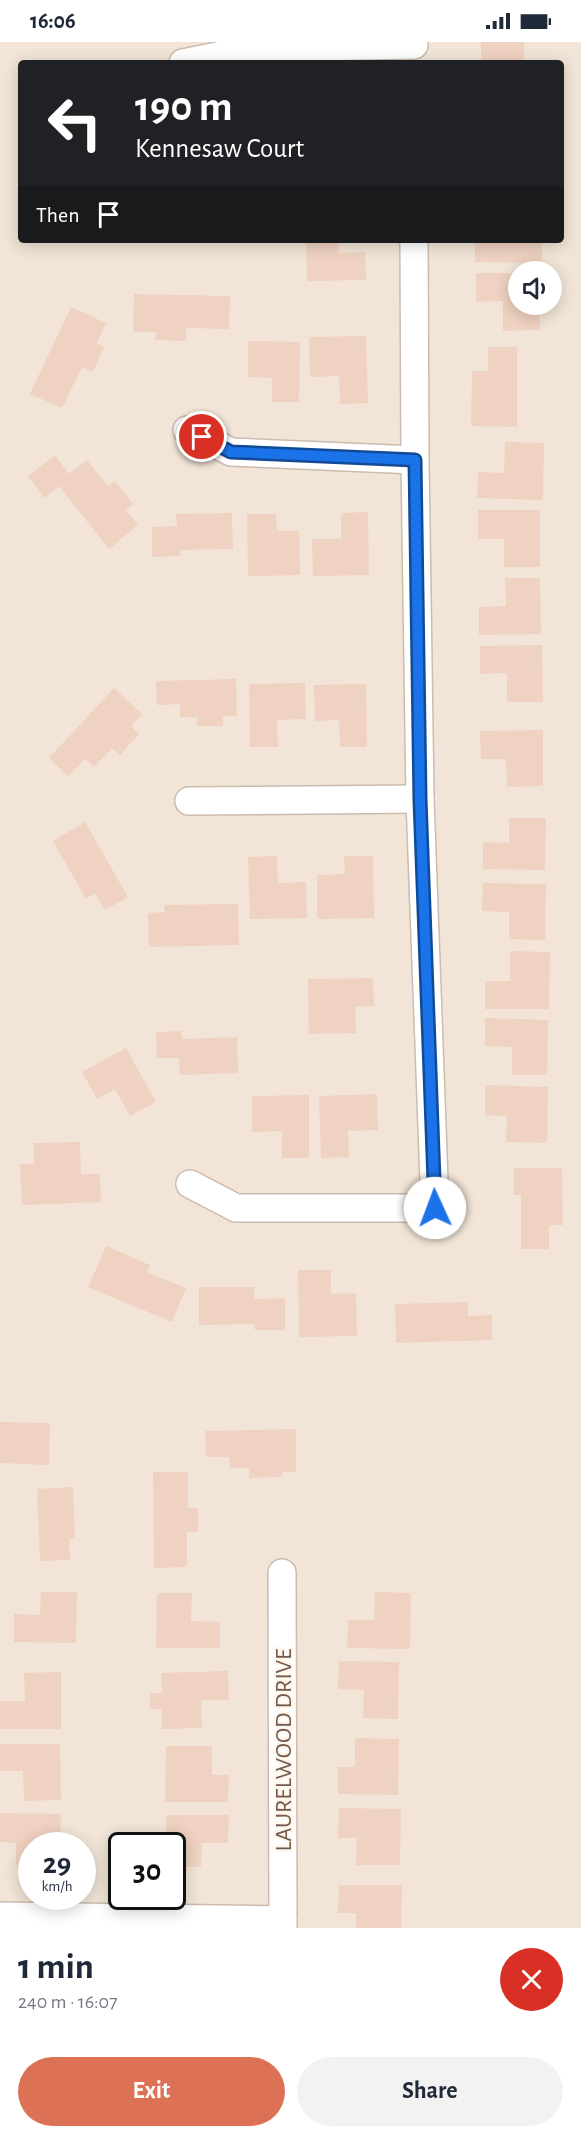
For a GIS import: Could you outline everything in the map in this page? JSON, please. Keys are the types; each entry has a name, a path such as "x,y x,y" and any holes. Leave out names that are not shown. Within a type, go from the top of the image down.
{"street":[{"path":"198,60 256,48 414,50"},
{"path":"190,1184 236,1208 435,1208 420,800 414,243"},
{"path":"187,430 231,452 415,460"},
{"path":"189,801 420,800"},
{"name":"LAURELWOOD DRIVE","path":"282,1573 283,1924"},
{"path":"0,1916 283,1924"}],"shaded area":[{"path":"0,42 581,42 581,1928 0,1928"}],"building":[{"path":"481,42 524,42 524,60 481,60"},
{"path":"306,243 339,243 339,253 365,252 366,280 307,281"},
{"path":"475,243 542,243 542,261 475,262"},
{"path":"476,273 508,273 508,315 539,315 540,330 503,331 503,301 476,302"},
{"path":"134,294 230,296 229,329 186,328 186,341 155,340 156,332 133,332"},
{"path":"71,307 106,323 97,343 104,347 93,372 82,367 62,408 30,394"},
{"path":"366,336 368,403 340,404 339,376 310,377 309,337"},
{"path":"248,341 300,342 299,402 272,402 272,378 248,377"},
{"path":"488,347 517,347 517,427 471,426 472,371 488,371"},
{"path":"505,442 544,443 543,500 477,498 478,472 504,473"},
{"path":"55,455 69,474 87,460 108,486 115,481 133,504 126,510 138,525 109,549 59,486 45,498 28,476"},
{"path":"478,510 540,510 540,567 504,567 504,539 478,539"},
{"path":"368,512 369,575 313,576 312,539 341,539 341,513"},
{"path":"232,513 233,549 180,550 180,556 152,557 152,527 177,526 176,514"},
{"path":"247,514 276,514 277,531 299,531 300,575 248,576"},
{"path":"505,578 540,578 541,634 479,635 479,607 506,606"},
{"path":"542,645 543,702 507,702 507,673 480,674 480,646"},
{"path":"236,679 237,716 223,716 223,726 197,726 197,717 180,717 180,704 157,705 156,681"},
{"path":"305,683 306,719 277,720 278,747 250,747 249,684"},
{"path":"366,684 367,747 340,747 339,720 315,721 314,685"},
{"path":"114,688 142,714 131,726 139,734 120,755 112,748 94,767 85,759 68,776 49,758"},
{"path":"543,730 543,786 507,787 506,759 481,759 480,731"},
{"path":"509,818 546,818 545,870 483,869 483,842 509,843"},
{"path":"85,822 128,897 105,910 95,893 86,899 53,841"},
{"path":"277,856 278,883 306,882 307,918 250,919 248,857"},
{"path":"344,856 373,856 374,918 317,919 317,875 345,874"},
{"path":"483,883 546,884 545,940 509,939 509,912 482,911"},
{"path":"238,904 239,945 149,947 148,913 165,912 164,905"},
{"path":"510,951 550,952 549,1009 485,1009 485,981 510,981"},
{"path":"373,978 374,1006 355,1007 356,1033 309,1034 308,979"},
{"path":"485,1018 548,1020 547,1075 512,1075 512,1047 485,1046"},
{"path":"181,1031 182,1039 237,1037 238,1073 180,1075 179,1058 157,1058 156,1032"},
{"path":"126,1048 156,1102 130,1116 115,1089 97,1099 82,1072"},
{"path":"485,1085 548,1087 547,1143 506,1142 507,1116 485,1115"},
{"path":"377,1094 378,1130 348,1131 349,1157 321,1158 319,1096"},
{"path":"309,1095 309,1158 282,1158 282,1131 252,1132 252,1096"},
{"path":"80,1142 81,1174 100,1174 101,1202 22,1205 20,1164 34,1164 34,1143"},
{"path":"514,1168 562,1168 563,1225 549,1225 549,1249 521,1249 521,1195 514,1195"},
{"path":"106,1246 150,1265 147,1272 186,1288 172,1322 88,1287"},
{"path":"298,1270 331,1270 331,1294 356,1293 357,1336 299,1337"},
{"path":"199,1287 254,1287 254,1299 285,1298 285,1330 255,1330 254,1324 199,1325"},
{"path":"468,1302 468,1316 492,1315 492,1340 396,1343 395,1304"},
{"path":"0,1422 50,1423 49,1465 0,1463"},
{"path":"296,1429 296,1472 282,1472 282,1477 249,1478 249,1468 230,1468 229,1457 206,1457 205,1431"},
{"path":"153,1472 188,1472 188,1508 198,1508 198,1532 187,1532 187,1567 154,1568"},
{"path":"73,1487 75,1539 69,1539 70,1560 40,1561 37,1489"},
{"path":"41,1592 77,1592 76,1643 14,1642 14,1614 40,1615"},
{"path":"375,1592 411,1593 410,1649 347,1648 348,1620 374,1620"},
{"path":"157,1593 192,1593 191,1621 220,1622 220,1648 156,1648"},
{"path":"339,1661 399,1662 398,1719 363,1718 364,1690 338,1689"},
{"path":"228,1671 229,1700 201,1700 202,1728 162,1729 162,1709 150,1709 150,1693 162,1693 161,1673"},
{"path":"61,1672 61,1729 0,1729 0,1701 25,1701 24,1673"},
{"path":"355,1738 399,1739 398,1795 338,1794 338,1767 355,1767"},
{"path":"0,1744 60,1744 61,1800 24,1801 23,1771 0,1771"},
{"path":"166,1746 212,1746 212,1775 229,1775 228,1802 165,1802"},
{"path":"339,1808 401,1809 400,1865 356,1865 357,1838 338,1838"},
{"path":"0,1813 61,1814 60,1832 18,1832 18,1865 16,1865 16,1843 0,1842"},
{"path":"166,1815 229,1815 228,1843 202,1843 201,1867 186,1867 186,1832 166,1832"},
{"path":"339,1885 402,1885 401,1928 356,1928 356,1913 338,1913"}],"route":[{"path":"202,437 231,452 415,460 420,800 435,1208"}]}
